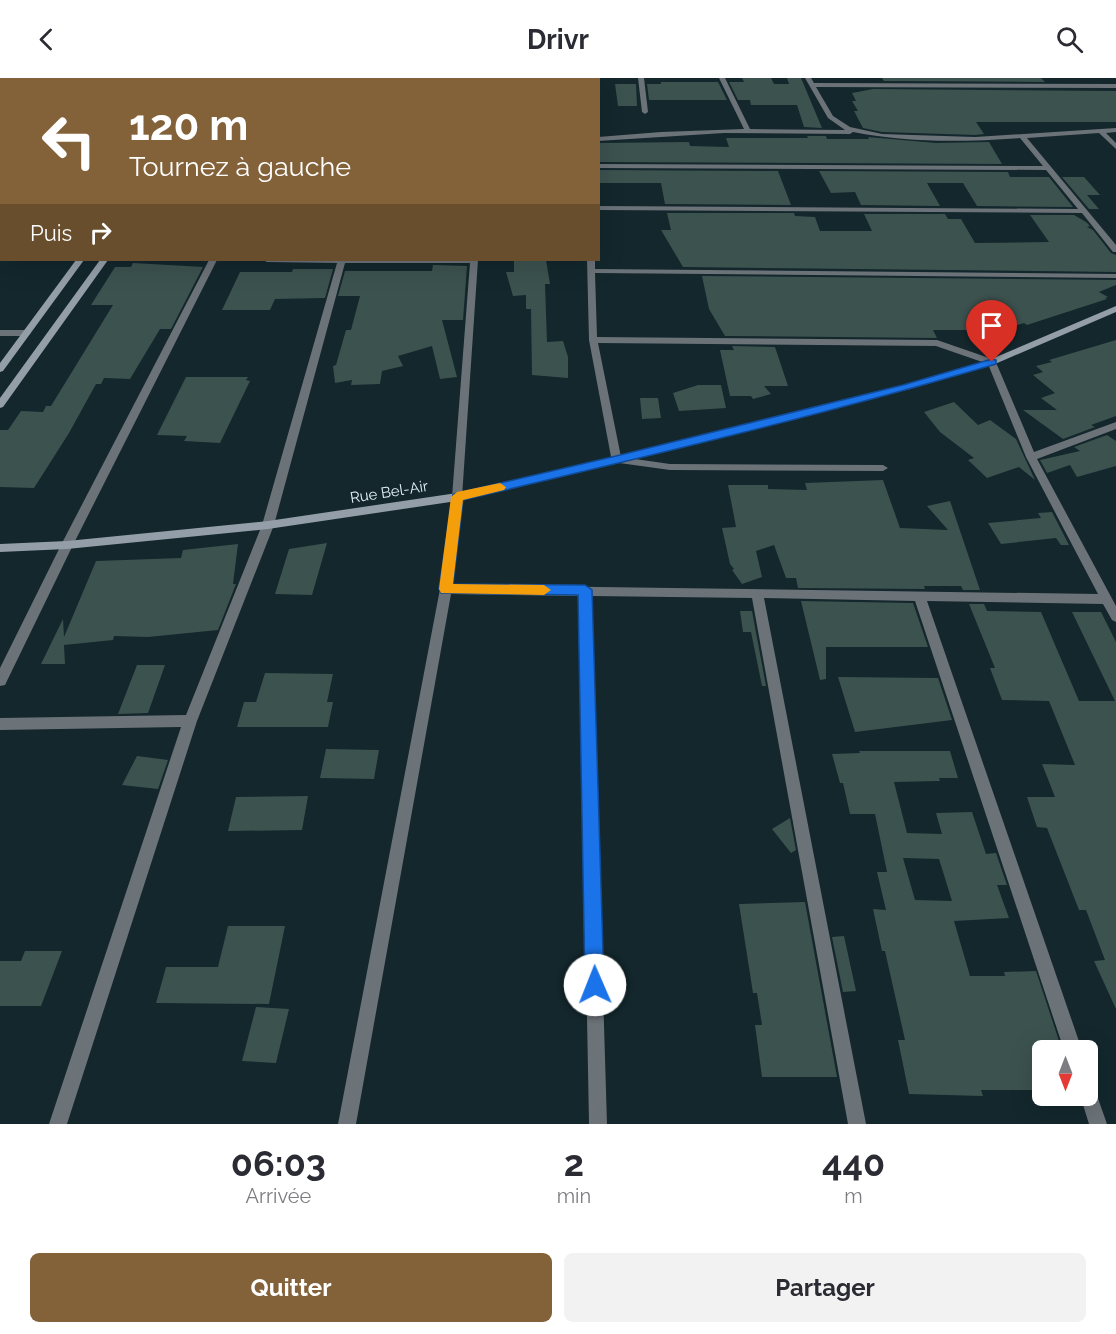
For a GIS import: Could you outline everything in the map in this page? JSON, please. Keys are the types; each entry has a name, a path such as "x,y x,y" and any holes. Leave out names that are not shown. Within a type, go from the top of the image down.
{"main road":[{"path":"0,369 79,261"},
{"path":"0,405 103,261"},
{"name":"Rue Bel-Air","path":"0,548 66,545 268,525 457,497 616,460 907,387 992,362 1116,309"}],"street":[{"path":"641,78 645,112"},
{"path":"722,78 747,129"},
{"path":"808,78 830,117 857,132"},
{"path":"812,85 1116,86"},
{"path":"600,140 649,134 747,129 857,132 882,136 956,139 1116,130"},
{"path":"1102,132 1116,147"},
{"path":"1022,136 1116,250"},
{"path":"600,166 1048,168"},
{"path":"600,208 1083,211"},
{"path":"0,681 66,545 212,261"},
{"path":"58,1124 190,722 268,525 341,261"},
{"path":"347,1124 446,589 457,497 474,261"},
{"path":"591,261 593,340 616,460 670,467 883,468"},
{"path":"591,271 1116,276"},
{"path":"0,333 27,333"},
{"path":"593,340 937,343 992,362 1031,457 1115,614"},
{"path":"1031,457 1116,425"},
{"path":"446,589 1106,599"},
{"path":"585,590 598,1124"},
{"path":"757,593 857,1124"},
{"path":"919,596 1070,1040"},
{"path":"0,724 190,722"},
{"path":"1092,1106 1098,1124"}],"building":[{"path":"742,78 771,78 774,84 789,84 787,78 801,78 822,128 804,127 797,105 751,105 750,100 738,100 729,82 744,82"},
{"path":"882,78 1041,78 1045,82 884,81"},
{"path":"661,82 718,82 727,100 649,100 647,84 661,84"},
{"path":"615,84 636,84 637,106 618,106"},
{"path":"873,89 1116,91 1116,122 976,122 984,134 975,135 882,132 863,128 854,111 858,111 852,101 856,101 852,93"},
{"path":"807,136 826,136 827,139 869,139 868,137 936,143 989,142 1002,164 600,162 600,143 689,142 690,146 729,147 726,138 808,138"},
{"path":"600,170 778,171 791,205 665,204 661,183 600,183"},
{"path":"819,171 1008,172 1010,177 1049,177 1073,207 977,206 963,183 927,183 940,206 861,205 855,192 831,193"},
{"path":"1062,177 1084,177 1100,195 1087,195 1099,209 1089,209"},
{"path":"667,213 794,213 795,216 815,217 820,231 872,231 864,214 945,214 948,219 961,219 975,243 1049,242 1030,215 1074,215 1086,222 1090,226 1087,227 1093,230 1111,253 1116,255 1116,272 683,267 661,230 671,230"},
{"path":"514,261 546,261 550,284 545,284 547,342 563,341 568,357 568,378 532,375 531,309 526,309 526,295 513,296 506,272 514,272"},
{"path":"133,263 203,267 171,329 160,329 130,379 104,378 101,384 96,384 69,433 34,488 0,487 0,430 8,430 21,411 43,412 46,406 51,406 113,305 91,305 115,267 131,267"},
{"path":"433,265 467,266 463,320 442,320 457,377 440,379 432,346 398,356 403,366 382,371 380,384 351,385 352,380 335,383 333,366 336,365 346,330 351,330 360,296 338,296 345,271 432,271"},
{"path":"293,269 333,269 325,298 275,299 270,310 222,310 240,272 292,272"},
{"path":"702,276 1116,280 1116,285 1099,292 1108,297 1105,298 1107,299 1027,325 1024,323 991,333 987,330 978,333 974,330 933,330 937,338 725,336 709,309"},
{"path":"1116,340 1116,416 1063,439 1023,410 1057,410 1041,398 1055,393 1033,375 1043,372 1036,366"},
{"path":"732,346 775,347 788,386 764,386 771,394 753,399 751,396 730,396 720,350 734,350"},
{"path":"186,377 248,377 246,380 250,381 220,443 184,441 187,436 157,435"},
{"path":"698,385 721,385 726,408 679,411 673,393"},
{"path":"640,398 658,398 661,418 642,419"},
{"path":"954,402 978,425 990,420 1016,439 1035,480 1019,467 987,478 968,460 974,458 940,432 924,412"},
{"path":"1107,435 1116,441 1116,466 1077,477 1070,465 1047,473 1040,460 1080,451 1074,447"},
{"path":"883,480 900,528 948,530 927,506 950,501 980,590 963,590 961,586 924,586 925,589 798,588 796,578 786,578 774,545 756,551 762,577 742,584 732,570 734,569 730,564 722,528 736,527 728,485 768,485 768,489 807,490 805,483"},
{"path":"1052,512 1069,545 1061,545 1056,538 1001,544 988,523 1041,518 1038,513"},
{"path":"327,543 312,595 275,594 289,549"},
{"path":"238,544 233,584 236,584 218,630 148,637 114,636 113,640 64,645 65,664 41,664 63,619 64,637 96,561 181,558 183,550"},
{"path":"801,601 913,603 928,647 826,647 826,679 820,680"},
{"path":"969,604 984,604 987,611 1041,612 1079,701 1115,701 1072,612 1101,612 1116,642 1116,1009 1094,961 1105,960 1086,910 1079,910 1047,828 1037,827 1027,797 1055,797 1042,764 1075,765 1049,701 1002,700 990,668 995,668"},
{"path":"740,611 752,611 766,686 762,686 751,632 743,632"},
{"path":"137,665 165,665 148,713 118,714"},
{"path":"265,673 333,674 327,702 333,702 328,727 237,727 244,702 256,702"},
{"path":"838,677 938,678 952,720 855,732"},
{"path":"326,749 379,750 374,779 320,778"},
{"path":"859,751 950,751 958,778 939,778 940,781 894,782 907,833 942,834 936,813 972,812 986,854 996,853 1007,885 997,885 1009,918 954,921 970,976 1005,976 1004,972 1036,971 1059,1040 1032,1040 1032,1090 981,1090 983,1096 909,1094 898,1040 905,1040 873,909 886,910 877,872 887,872 875,814 850,814 843,783 840,783 832,754 860,753","holes":["903,858 939,859 952,901 915,900"]},
{"path":"137,756 168,760 158,789 122,785"},
{"path":"308,796 302,830 228,831 236,797"},
{"path":"790,818 796,850 791,853 772,829"},
{"path":"805,902 837,1077 762,1077 755,1025 762,1025 757,993 753,993 739,904"},
{"path":"228,926 285,926 269,1004 156,1003 166,967 218,967"},
{"path":"844,936 856,991 843,992 832,937"},
{"path":"25,951 62,951 41,1006 0,1006 0,961 21,961"},
{"path":"256,1007 289,1009 276,1063 242,1061"}],"slow traffic":[{"path":"500,487 457,497 446,589 544,590"}],"route":[{"path":"595,985 585,590 446,589 457,497 616,460 907,387 992,362"}]}
